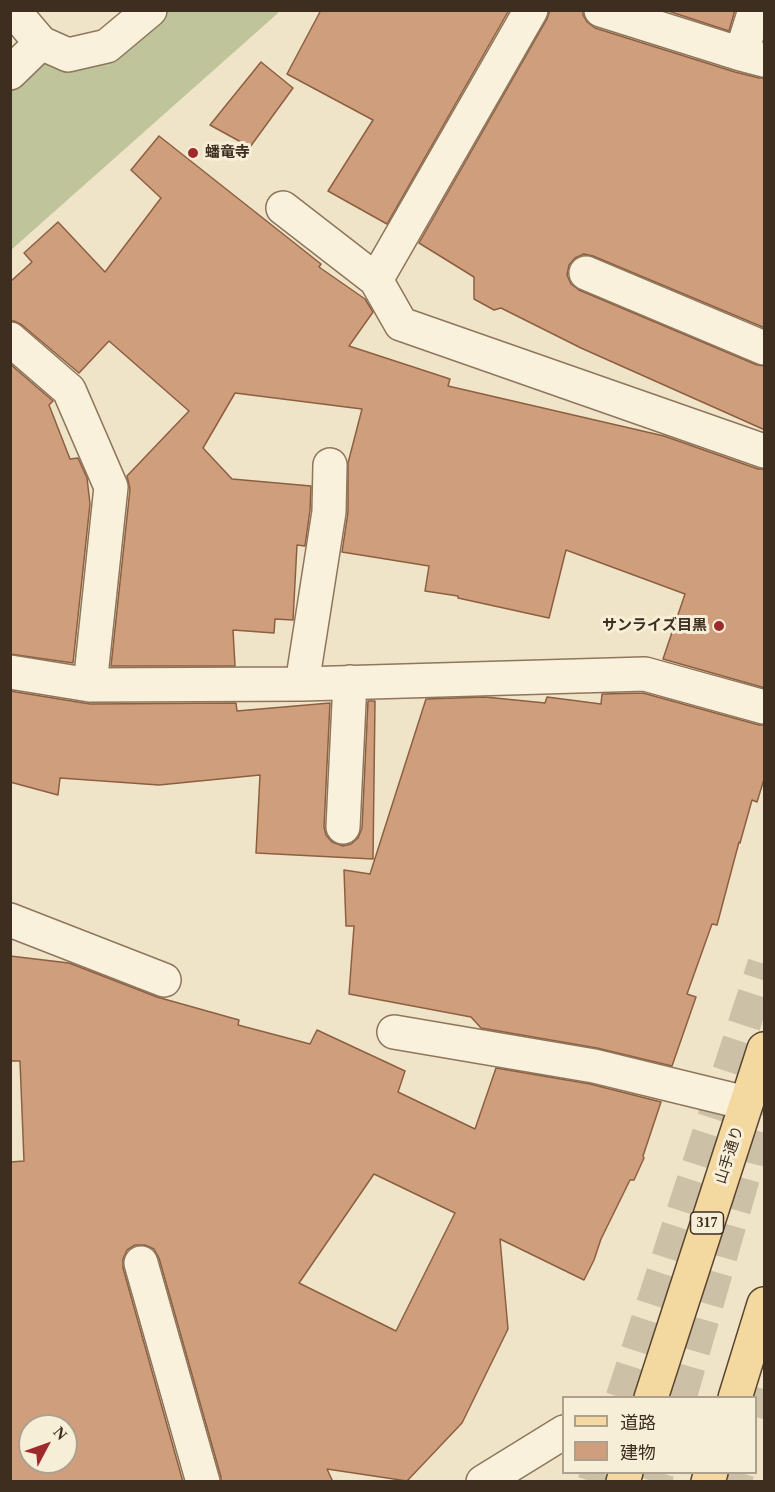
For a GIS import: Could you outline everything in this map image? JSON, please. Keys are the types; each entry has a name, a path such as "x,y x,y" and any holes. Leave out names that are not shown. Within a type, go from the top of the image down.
{"main road":[{"name":"山手通り","path":"652,1396 765,1049"},
{"path":"736,1396 765,1304"}],"street":[{"path":"13,10 41,43 68,55 107,46 150,10"},
{"path":"376,280 531,10"},
{"path":"601,10 753,57 755,10"},
{"path":"10,73 41,43"},
{"path":"283,208 376,280 401,324 765,451"},
{"path":"586,273 765,348"},
{"path":"10,339 69,390 111,487 90,685"},
{"path":"302,684 329,512 330,465"},
{"path":"10,672 90,685 302,684 645,674 765,706"},
{"path":"343,827 350,682"},
{"path":"10,920 164,980"},
{"path":"394,1032 594,1066 746,1103"},
{"path":"141,1263 203,1482"},
{"path":"483,1482 562,1433"}],"green space":[{"path":"164,11 279,11 11,250 11,86 36,62 62,67"}],"building":[{"path":"321,10 509,10 387,224 328,191 373,120 287,74"},
{"path":"550,10 583,10 587,22 595,28 735,72 765,78 765,328 593,256 584,254 575,258 569,265 567,275 571,284 579,290 757,365 765,366 765,430 581,348 501,308 494,310 474,299 474,277 419,243"},
{"path":"665,10 735,10 729,31"},
{"path":"261,62 293,88 250,147 210,125"},
{"path":"159,136 321,264 319,267 365,299 373,312 349,346 450,379 448,386 664,436 758,469 765,469 765,688 663,659 685,594 566,550 549,618 458,598 458,596 425,591 429,566 342,552 348,512 348,463 362,409 235,393 203,448 232,479 311,486 305,546 297,545 293,620 275,619 274,633 233,630 235,666 111,666 130,489 127,476 189,411 109,341 79,373 22,325 10,321 10,282 32,262 24,253 58,222 105,272 161,198 131,170"},
{"path":"10,364 53,401 49,405 70,459 78,458 87,478 90,504 73,663 10,654"},
{"path":"10,691 90,704 236,703 237,711 330,703 324,827 326,835 332,842 343,846 351,844 358,838 362,828 368,701 375,701 373,859 256,853 260,775 159,785 60,778 58,795 10,782"},
{"path":"643,693 765,725 765,776 757,802 752,800 717,925 712,924 687,994 696,997 672,1066 597,1048 481,1028 471,1017 349,994 354,926 346,926 344,870 370,874 426,699 485,697 545,703 547,697 601,704 602,694"},
{"path":"10,956 69,963 157,997 239,1020 238,1025 310,1044 317,1030 405,1071 398,1092 475,1129 496,1068 590,1084 661,1102 644,1158 634,1180 630,1180 584,1280 500,1239 508,1329 462,1423 407,1481 327,1469 333,1482 221,1482 159,1258 154,1249 145,1245 135,1245 127,1250 123,1259 123,1268 183,1482 10,1482 10,1162 24,1161 20,1061 10,1061","holes":["374,1174 455,1213 396,1331 299,1283"]}],"tunnel":[{"path":"623,1396 764,964"},
{"path":"681,1396 746,1169 764,1095"},
{"path":"757,1414 764,1389"},
{"path":"594,1482 596,1474"},
{"path":"655,1482 657,1474"},
{"path":"735,1482 737,1474"}],"place":[{"name":"蟠竜寺","path":"193,153"},
{"name":"サンライズ目黒","path":"719,626"}]}
